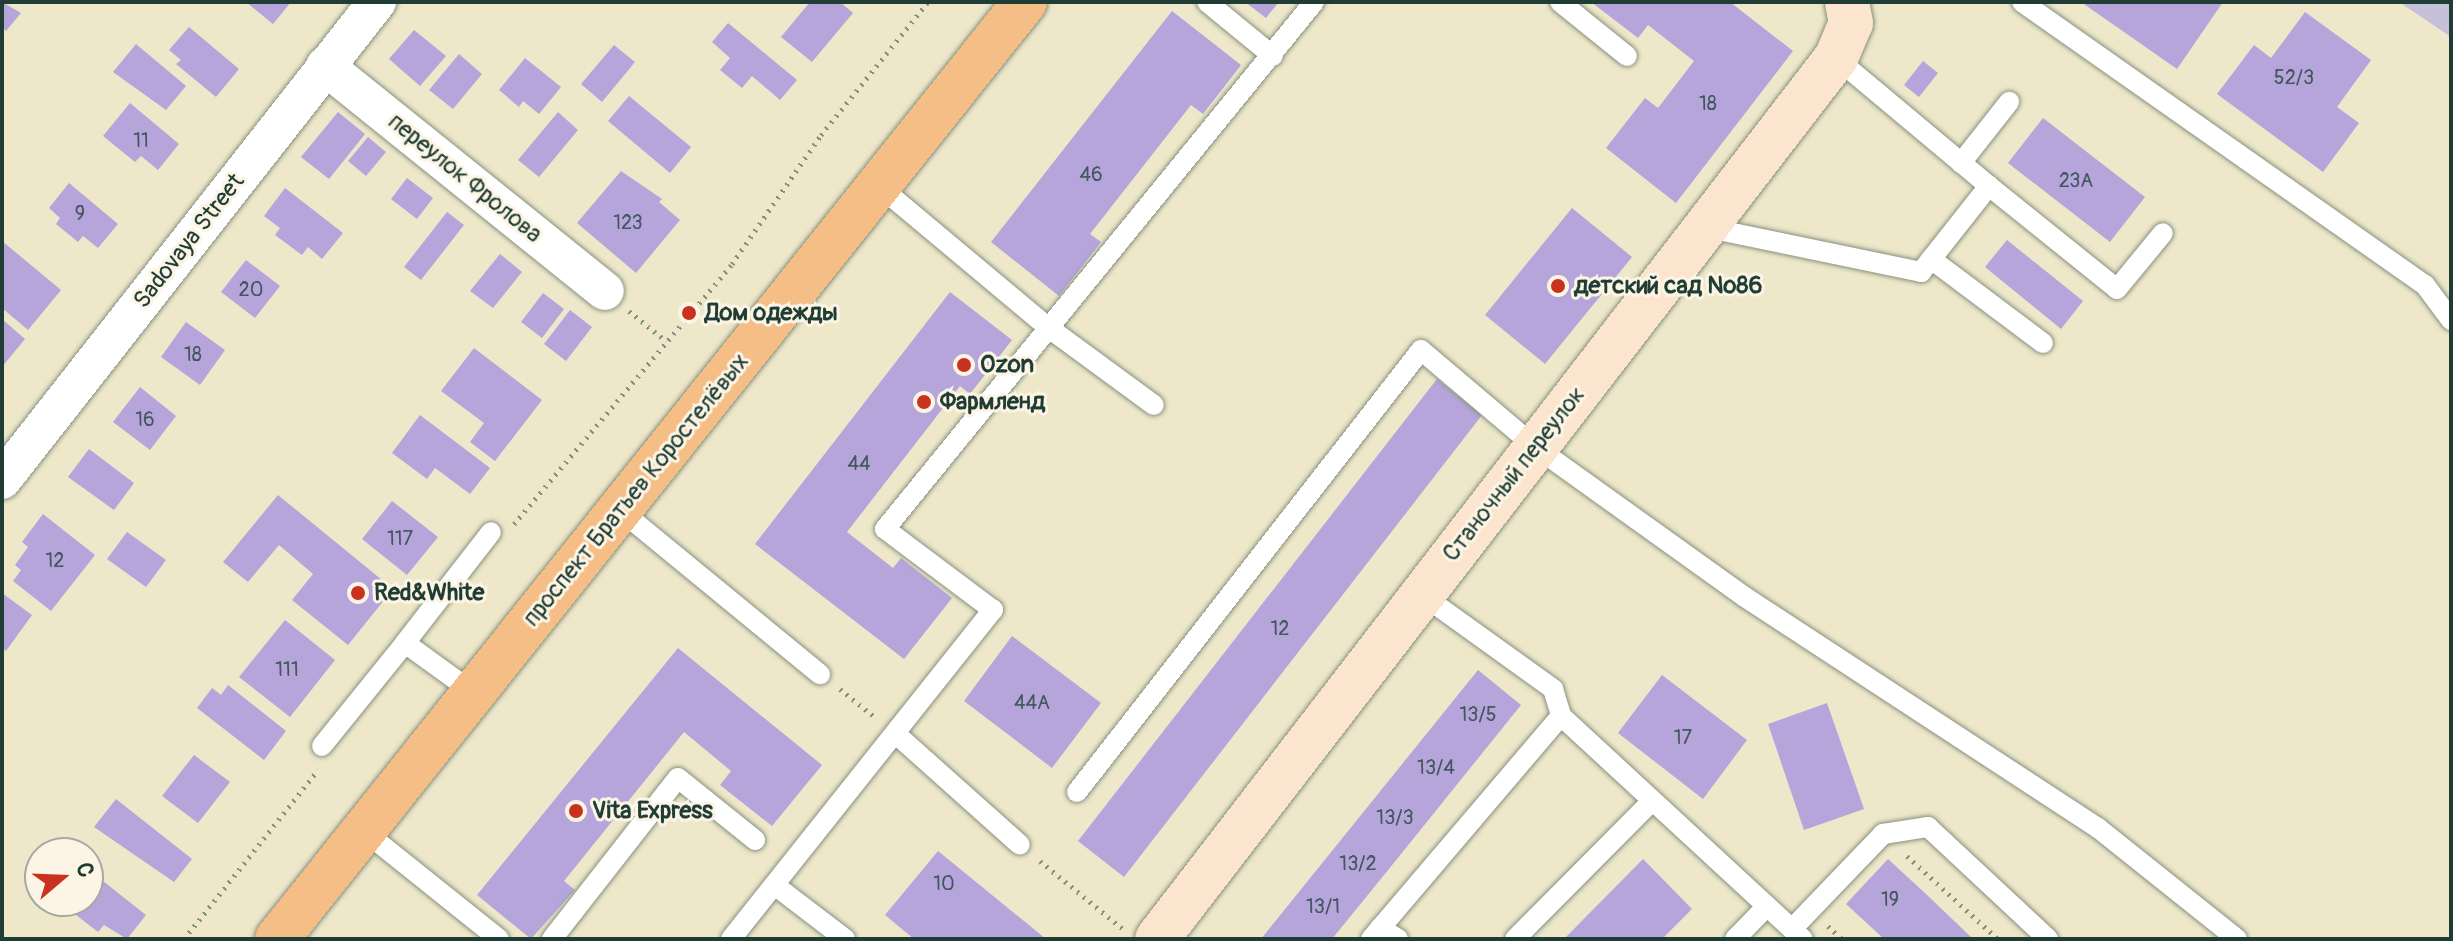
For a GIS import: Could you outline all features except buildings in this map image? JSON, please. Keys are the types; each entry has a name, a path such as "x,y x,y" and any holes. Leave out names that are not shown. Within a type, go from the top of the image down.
{"main road":[{"name":"проспект Братьев Коростелёвых","path":"277,939 1025,2"},
{"name":"Станочный переулок","path":"1159,933 1836,58 1851,23 1849,2"}],"street":[{"name":"Sadovaya Street","path":"2,480 377,2"},
{"name":"переулок Фролова","path":"325,66 605,291"}],"lane":[{"path":"1207,2 1273,56"},
{"path":"731,939 777,887 993,610 885,529 1314,2"},
{"path":"1560,2 1627,56"},
{"path":"2022,2 2425,285 2451,320"},
{"path":"1836,58 2117,289 2163,233"},
{"path":"1961,163 2009,102"},
{"path":"879,186 1049,328 1154,405"},
{"path":"1704,227 1921,272 1989,186"},
{"path":"1931,259 2043,343"},
{"path":"1077,792 1421,350 1534,446 1745,597 2098,828 2237,939"},
{"path":"620,510 820,674"},
{"path":"325,752 405,643 500,531"},
{"path":"1421,594 1553,689 1561,716 1798,934 1883,834 1928,827 2048,939"},
{"path":"405,643 474,693"},
{"path":"1398,939 1375,934 1561,716"},
{"path":"896,734 1020,845"},
{"path":"552,939 678,778 755,840"},
{"path":"1515,939 1651,802"},
{"path":"364,831 499,939"},
{"path":"777,887 845,939"},
{"path":"1735,939 1766,907"}],"path":[{"path":"500,531 732,264 821,135 928,2"},
{"path":"605,291 666,341"},
{"path":"820,674 896,734"},
{"path":"184,939 325,752"},
{"path":"1020,845 1159,933"},
{"path":"1904,853 1998,939"}],"shaded area":[{"path":"2399,2 2451,2 2451,37"}],"place":[{"name":"детский сад №86","path":"1558,286"},
{"name":"Дом одежды","path":"689,313"},
{"name":"Ozon","path":"964,365"},
{"name":"Фармленд","path":"924,402"},
{"name":"Red&White","path":"358,593"},
{"name":"Vita Express","path":"576,811"}]}
